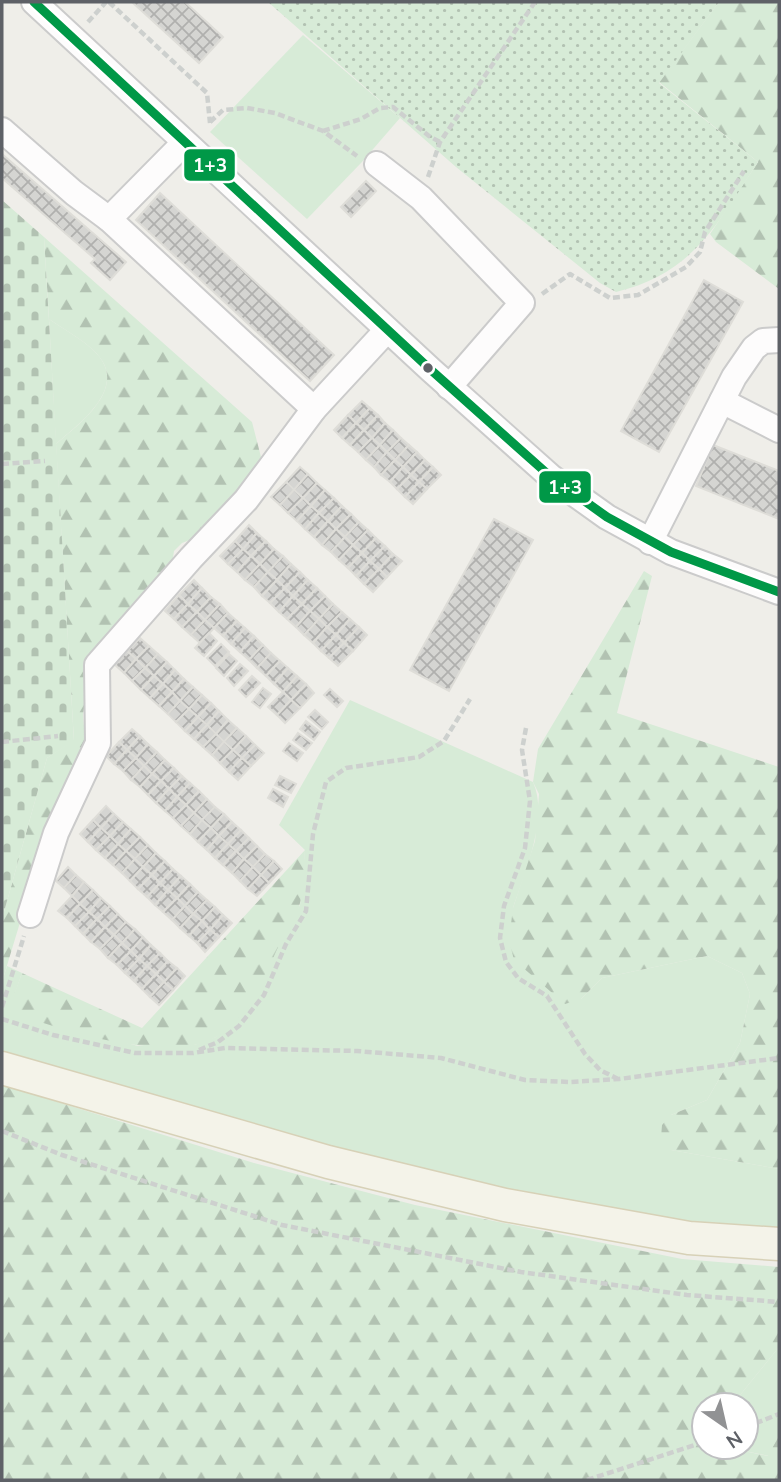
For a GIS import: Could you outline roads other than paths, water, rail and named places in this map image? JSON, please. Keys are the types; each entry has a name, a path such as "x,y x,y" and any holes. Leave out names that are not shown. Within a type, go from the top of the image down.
{"main road":[{"path":"2,1068 328,1162 505,1205 689,1238 779,1244"}],"street":[{"path":"34,2 193,137 387,330 551,477 587,505 650,542 711,568 779,592"},
{"path":"2,130 74,193 109,219 314,409"},
{"path":"109,219 193,137"},
{"path":"377,164 421,198 522,303 449,387"},
{"path":"30,915 56,832 98,743 97,665 246,500 314,409 387,330"},
{"path":"650,542 722,401 754,348 763,341 779,340"},
{"path":"722,401 779,430"}]}
